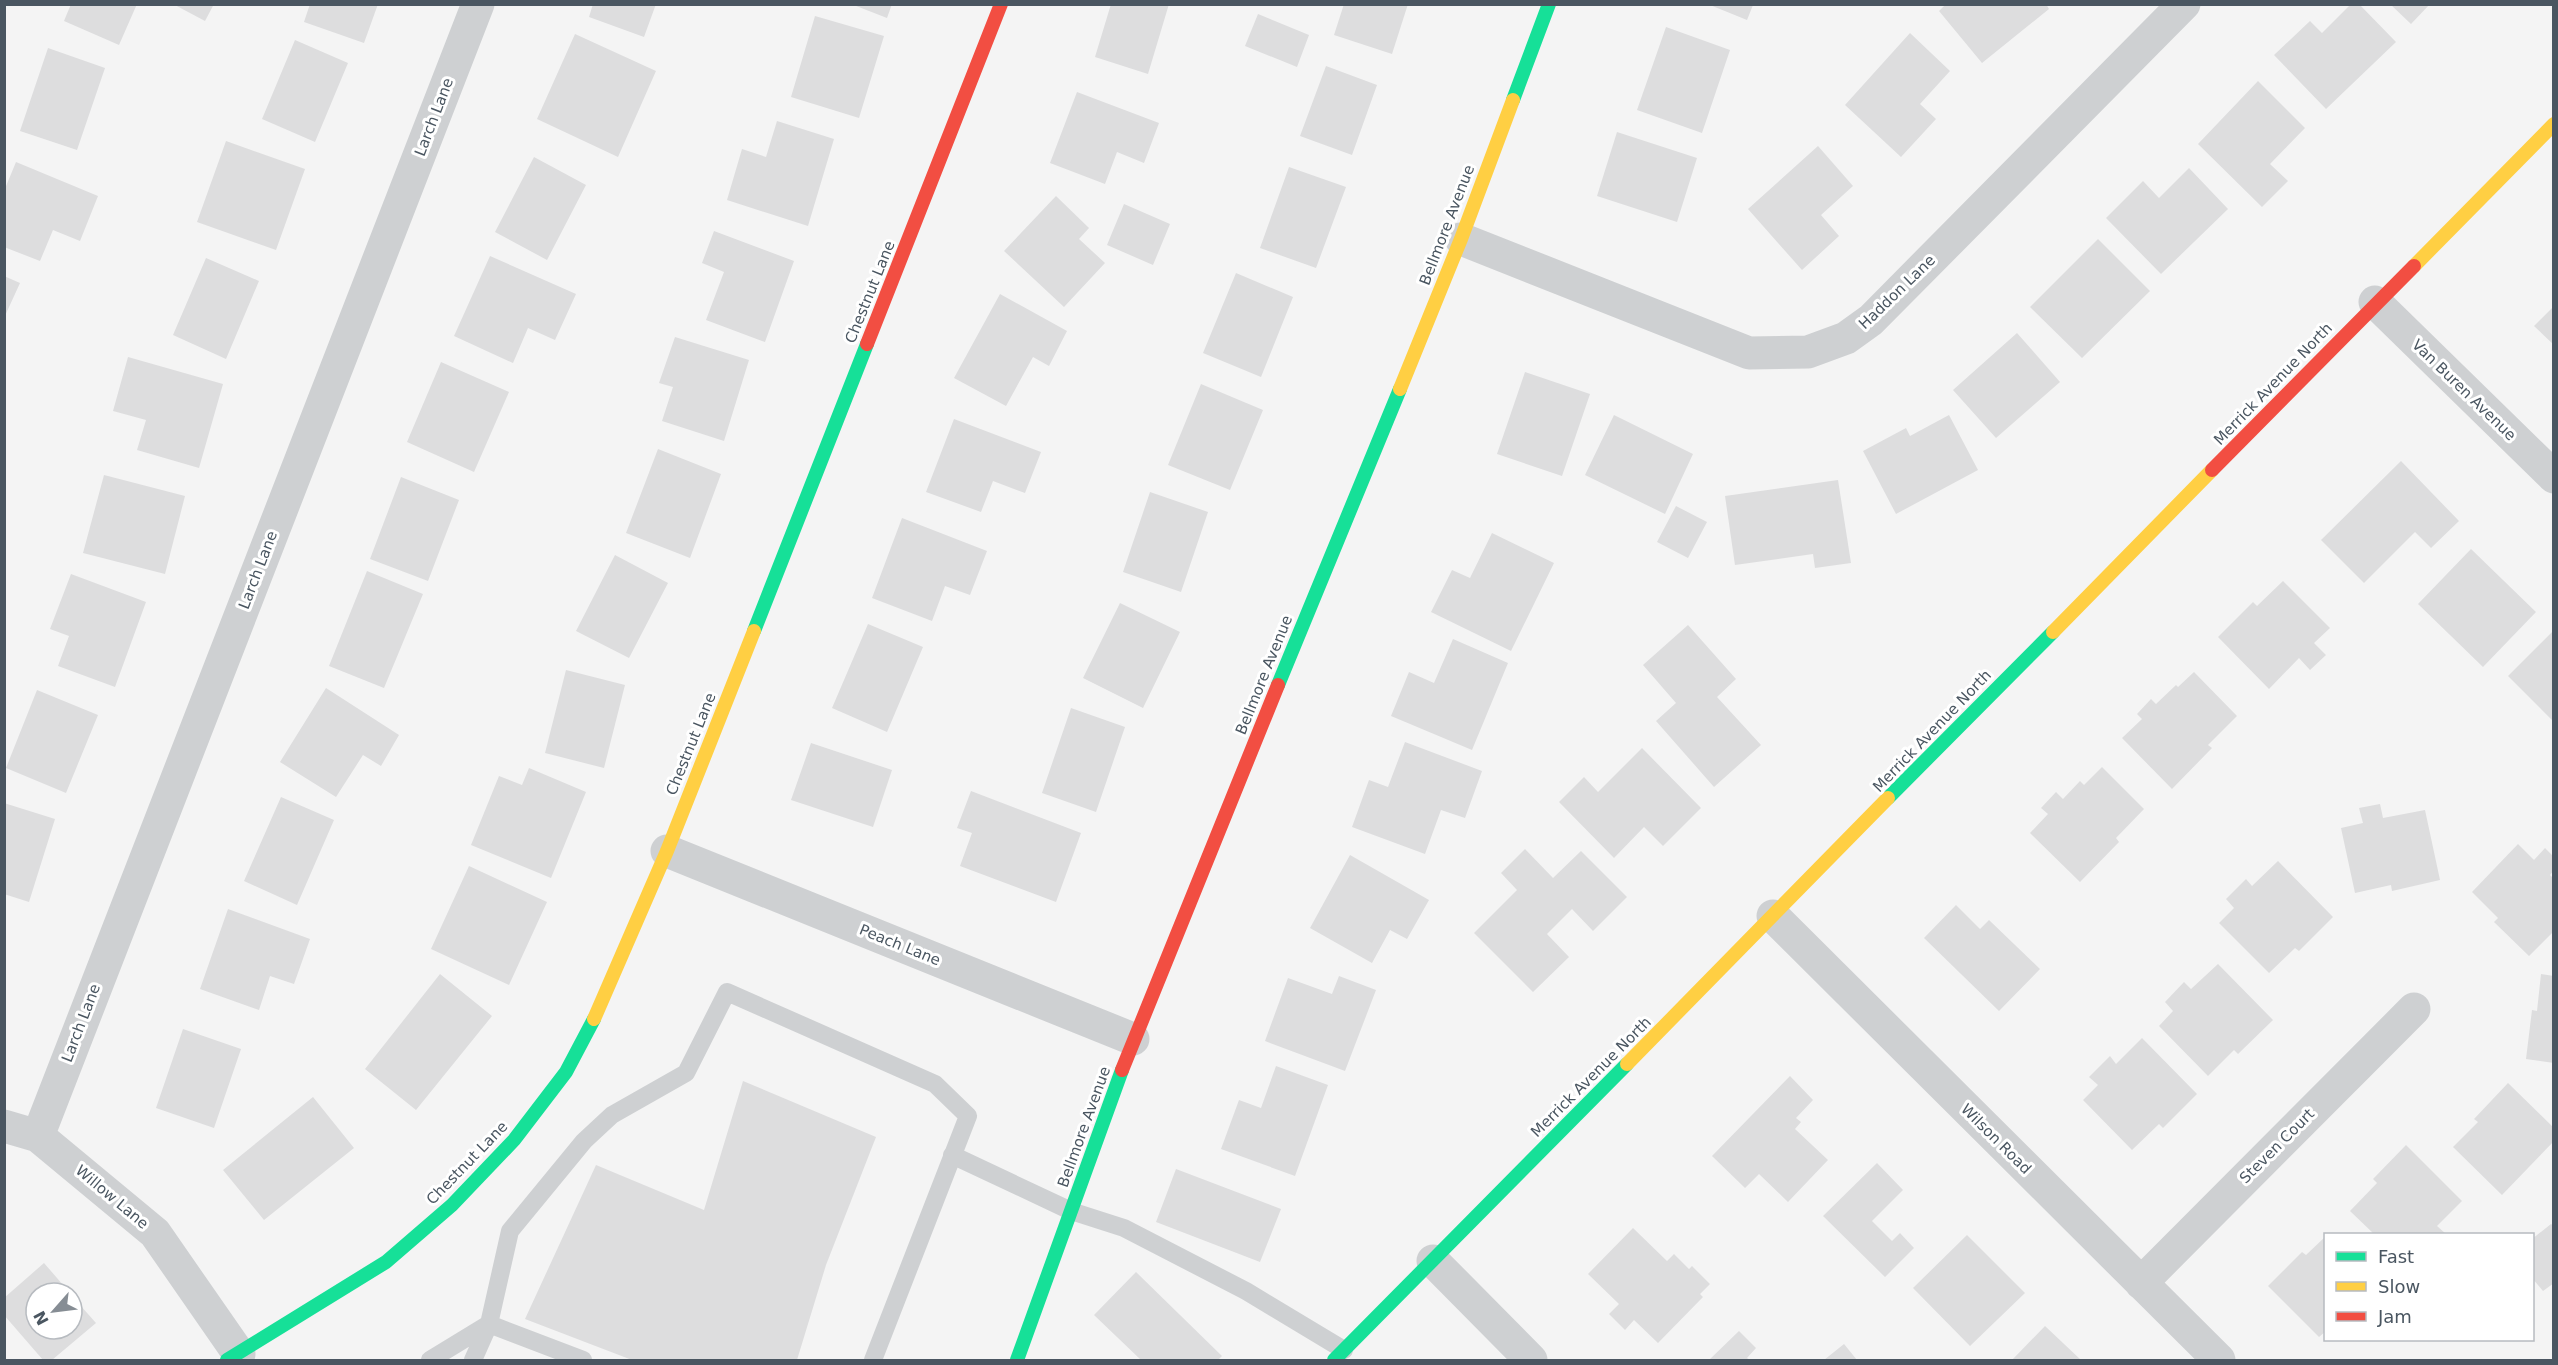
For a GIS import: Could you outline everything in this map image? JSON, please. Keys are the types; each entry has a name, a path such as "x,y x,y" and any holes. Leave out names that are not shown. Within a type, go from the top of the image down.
{"main road":[{"name":"Chestnut Lane","path":"233,1357 386,1262 452,1205 514,1140 566,1071 588,1032 667,851 1001,4"},
{"name":"Bellmore Avenue","path":"1017,1360 1133,1039 1461,239 1549,4"},
{"name":"Merrick Avenue North","path":"1339,1355 2553,124"}],"street":[{"name":"Larch Lane","path":"38,1136 478,4"},
{"name":"Haddon Lane","path":"1461,239 1749,353 1808,352 1846,338 1871,320 2184,4"},
{"name":"Van Buren Avenue","path":"2375,302 2553,477"},
{"name":"Peach Lane","path":"667,851 1133,1039"},
{"name":"Wilson Road","path":"1773,916 2219,1360"},
{"name":"Steven Court","path":"2141,1283 2414,1009"},
{"name":"Willow Lane","path":"4,1126 38,1136 155,1233 233,1357"},
{"path":"1433,1261 1531,1360"}],"lane":[{"path":"473,1360 489,1324 510,1231 584,1141 605,1122 686,1073 727,992 935,1084 968,1116 873,1360"},
{"path":"952,1155 1071,1211 1124,1228 1246,1291 1339,1355"},
{"path":"489,1324 576,1359"},
{"path":"430,1360 489,1324"}],"building":[{"path":"71,4 137,4 119,45 64,21"},
{"path":"173,4 214,4 205,21"},
{"path":"310,4 378,4 364,43 304,22"},
{"path":"593,4 656,4 644,37 589,17"},
{"path":"851,4 892,4 887,18"},
{"path":"1111,4 1169,4 1148,74 1095,57"},
{"path":"1344,4 1408,4 1392,54 1334,35"},
{"path":"1946,4 2046,4 2049,9 1982,63 1939,11"},
{"path":"2351,4 2359,4 2396,42 2326,109 2274,55 2310,21 2322,33"},
{"path":"2390,4 2430,4 2411,24"},
{"path":"1710,5 1753,5 1747,20"},
{"path":"1258,14 1309,35 1297,67 1245,46"},
{"path":"815,16 884,36 859,118 791,97"},
{"path":"1666,27 1730,50 1702,133 1637,110"},
{"path":"1910,33 1950,71 1920,104 1936,119 1901,157 1845,105"},
{"path":"575,34 656,71 618,157 537,119"},
{"path":"295,40 348,63 315,142 262,119"},
{"path":"48,48 105,68 77,150 20,131"},
{"path":"1326,66 1377,85 1352,155 1300,136"},
{"path":"2258,81 2305,128 2270,164 2288,181 2262,207 2198,144"},
{"path":"1077,92 1159,123 1144,163 1117,152 1105,184 1050,163"},
{"path":"777,121 834,139 808,226 727,200 742,149 766,157"},
{"path":"1617,132 1697,158 1677,222 1597,196"},
{"path":"226,141 305,169 276,250 197,222"},
{"path":"1818,146 1853,186 1821,215 1839,236 1802,270 1748,209"},
{"path":"534,157 586,185 547,260 495,232"},
{"path":"16,162 98,196 80,241 53,230 40,261 4,247 4,191"},
{"path":"1289,167 1346,187 1316,268 1260,248"},
{"path":"2189,168 2228,209 2161,274 2106,218 2143,181 2159,198"},
{"path":"1056,196 1089,228 1079,239 1105,263 1064,307 1004,251"},
{"path":"1124,204 1170,224 1153,265 1107,245"},
{"path":"714,231 794,261 765,342 706,320 724,272 702,263"},
{"path":"2098,239 2150,291 2082,358 2030,307"},
{"path":"490,256 576,294 555,340 528,328 513,363 454,336"},
{"path":"206,258 259,281 226,359 173,335"},
{"path":"1236,273 1293,297 1261,377 1203,353"},
{"path":"4,276 20,283 4,318"},
{"path":"1000,294 1067,331 1049,366 1033,357 1006,406 954,378"},
{"path":"2554,306 2554,345 2534,326"},
{"path":"2017,333 2060,382 1996,438 1953,390"},
{"path":"675,337 749,360 724,441 662,421 673,387 659,383"},
{"path":"128,357 223,384 199,468 137,450 146,420 113,411"},
{"path":"441,362 509,392 474,472 407,442"},
{"path":"1525,372 1590,394 1562,476 1497,454"},
{"path":"1201,384 1263,410 1230,490 1168,465"},
{"path":"1614,415 1693,454 1665,514 1585,475"},
{"path":"1949,415 1978,470 1896,514 1863,451 1906,428 1910,436"},
{"path":"954,419 1041,452 1025,493 993,481 981,512 926,492"},
{"path":"658,449 721,474 690,558 626,533"},
{"path":"2401,461 2459,521 2431,548 2415,532 2364,583 2321,540"},
{"path":"104,475 185,496 165,574 83,553"},
{"path":"401,477 459,500 428,581 370,559"},
{"path":"1838,480 1851,563 1815,568 1813,554 1735,565 1725,496"},
{"path":"1150,492 1208,512 1181,592 1123,572"},
{"path":"1676,506 1707,522 1688,558 1657,542"},
{"path":"902,518 987,551 970,595 945,586 932,621 872,598"},
{"path":"1492,533 1554,563 1511,651 1431,612 1452,570 1470,578"},
{"path":"2471,549 2536,612 2483,667 2418,604"},
{"path":"615,555 668,583 629,658 576,631"},
{"path":"367,571 423,594 384,688 329,666"},
{"path":"71,574 146,602 115,687 58,666 69,636 50,629"},
{"path":"2283,581 2330,628 2314,643 2326,655 2310,670 2299,658 2269,689 2218,637 2253,602 2257,606"},
{"path":"1120,603 1180,632 1143,708 1083,678"},
{"path":"868,624 923,647 887,732 832,708"},
{"path":"1688,625 1736,679 1717,697 1761,745 1714,787 1656,721 1676,703 1643,665"},
{"path":"2554,630 2554,722 2508,676"},
{"path":"1453,639 1508,663 1472,750 1391,716 1409,672 1434,683"},
{"path":"566,670 625,685 604,768 545,753"},
{"path":"2194,672 2237,716 2208,745 2212,748 2172,789 2122,738 2142,719 2137,714 2151,699 2156,704"},
{"path":"326,688 399,735 381,766 363,755 336,797 280,762"},
{"path":"37,690 98,715 66,793 6,768"},
{"path":"1071,708 1125,727 1096,812 1042,793"},
{"path":"1405,742 1482,771 1465,818 1441,810 1425,854 1352,827 1369,780 1388,787"},
{"path":"811,743 892,770 873,827 791,800"},
{"path":"1642,748 1701,808 1663,846 1644,827 1614,858 1559,802 1584,777 1598,792"},
{"path":"2102,767 2144,809 2116,838 2119,842 2080,882 2030,833 2048,814 2041,808 2056,792 2063,799 2080,781 2084,785"},
{"path":"529,768 586,792 551,878 471,845 499,776 522,785"},
{"path":"971,791 1081,833 1056,902 960,866 972,833 957,828"},
{"path":"281,797 334,820 297,905 244,881"},
{"path":"4,803 55,819 29,902 4,894"},
{"path":"2380,804 2383,818 2425,810 2440,880 2392,891 2391,885 2355,893 2341,828 2363,823 2359,808"},
{"path":"2518,844 2534,860 2545,848 2554,857 2554,870 2550,875 2554,879 2554,931 2529,956 2494,922 2498,918 2472,892"},
{"path":"1525,849 1553,878 1581,851 1627,897 1593,931 1572,909 1547,934 1569,957 1533,992 1474,933 1517,890 1501,873"},
{"path":"1350,855 1429,900 1407,939 1390,930 1372,963 1310,928"},
{"path":"2278,861 2333,917 2299,951 2295,948 2269,973 2219,923 2234,908 2226,899 2246,879 2252,886"},
{"path":"469,866 547,902 509,985 431,949"},
{"path":"1956,905 1980,929 1989,920 2040,969 1999,1011 1924,938"},
{"path":"228,909 310,939 294,984 270,976 259,1010 200,989"},
{"path":"2218,964 2273,1020 2238,1054 2234,1050 2208,1076 2159,1026 2173,1011 2165,1002 2184,982 2191,989"},
{"path":"440,974 492,1016 416,1110 365,1069"},
{"path":"2541,974 2554,976 2554,1063 2526,1059 2532,1010 2537,1011"},
{"path":"1339,976 1376,990 1345,1071 1265,1041 1288,978 1332,994"},
{"path":"183,1029 241,1049 214,1128 156,1108"},
{"path":"2142,1038 2197,1094 2163,1128 2159,1124 2132,1150 2083,1100 2098,1085 2089,1077 2110,1056 2116,1064"},
{"path":"1276,1066 1328,1085 1295,1176 1221,1149 1239,1100 1261,1108"},
{"path":"1790,1076 1813,1100 1796,1118 1801,1122 1795,1129 1828,1160 1788,1202 1759,1174 1745,1188 1712,1156"},
{"path":"743,1081 876,1137 826,1265 797,1360 632,1360 525,1319 596,1165 704,1210"},
{"path":"2508,1083 2554,1128 2554,1141 2502,1195 2453,1147 2478,1122 2474,1119"},
{"path":"313,1097 354,1148 264,1220 223,1170"},
{"path":"2406,1145 2462,1201 2437,1226 2445,1233 2373,1233 2350,1211 2377,1183 2373,1179"},
{"path":"1877,1163 1903,1190 1872,1221 1892,1241 1900,1233 1914,1248 1885,1277 1823,1216"},
{"path":"1176,1169 1281,1209 1260,1262 1156,1222"},
{"path":"2551,1224 2554,1226 2554,1283 2543,1291 2534,1280 2534,1237"},
{"path":"1633,1228 1667,1261 1674,1254 1689,1269 1692,1266 1710,1284 1700,1294 1703,1297 1658,1343 1634,1320 1625,1330 1609,1314 1619,1304 1588,1274"},
{"path":"1967,1235 2025,1293 1970,1346 1913,1288"},
{"path":"2324,1238 2324,1333 2319,1337 2268,1286 2302,1252 2306,1255"},
{"path":"44,1263 60,1281 24,1281 24,1338 4,1315 4,1298"},
{"path":"1136,1272 1222,1356 1218,1360 1141,1360 1094,1315"},
{"path":"84,1310 96,1323 84,1333"},
{"path":"2045,1326 2081,1360 2012,1360"},
{"path":"1739,1331 1756,1348 1747,1358 1750,1360 1709,1360"},
{"path":"27,1341 75,1341 52,1360 43,1360"},
{"path":"1844,1344 1857,1360 1824,1360"}],"traffic: fast":[{"path":"1513,100 1549,4"},
{"path":"754,631 867,344"},
{"path":"1278,685 1400,389"},
{"path":"1888,798 2053,632"},
{"path":"227,1360 386,1262 452,1205 514,1140 566,1072 594,1019"},
{"path":"1334,1360 1627,1064"},
{"path":"1017,1360 1122,1070"}],"traffic: slow":[{"path":"1400,389 1461,239 1513,100"},
{"path":"2414,266 2554,124"},
{"path":"2053,632 2212,470"},
{"path":"594,1019 667,851 754,631"},
{"path":"1627,1064 1888,798"}],"traffic: jam":[{"path":"867,344 1001,4"},
{"path":"2212,470 2414,266"},
{"path":"1122,1070 1278,685"}]}
